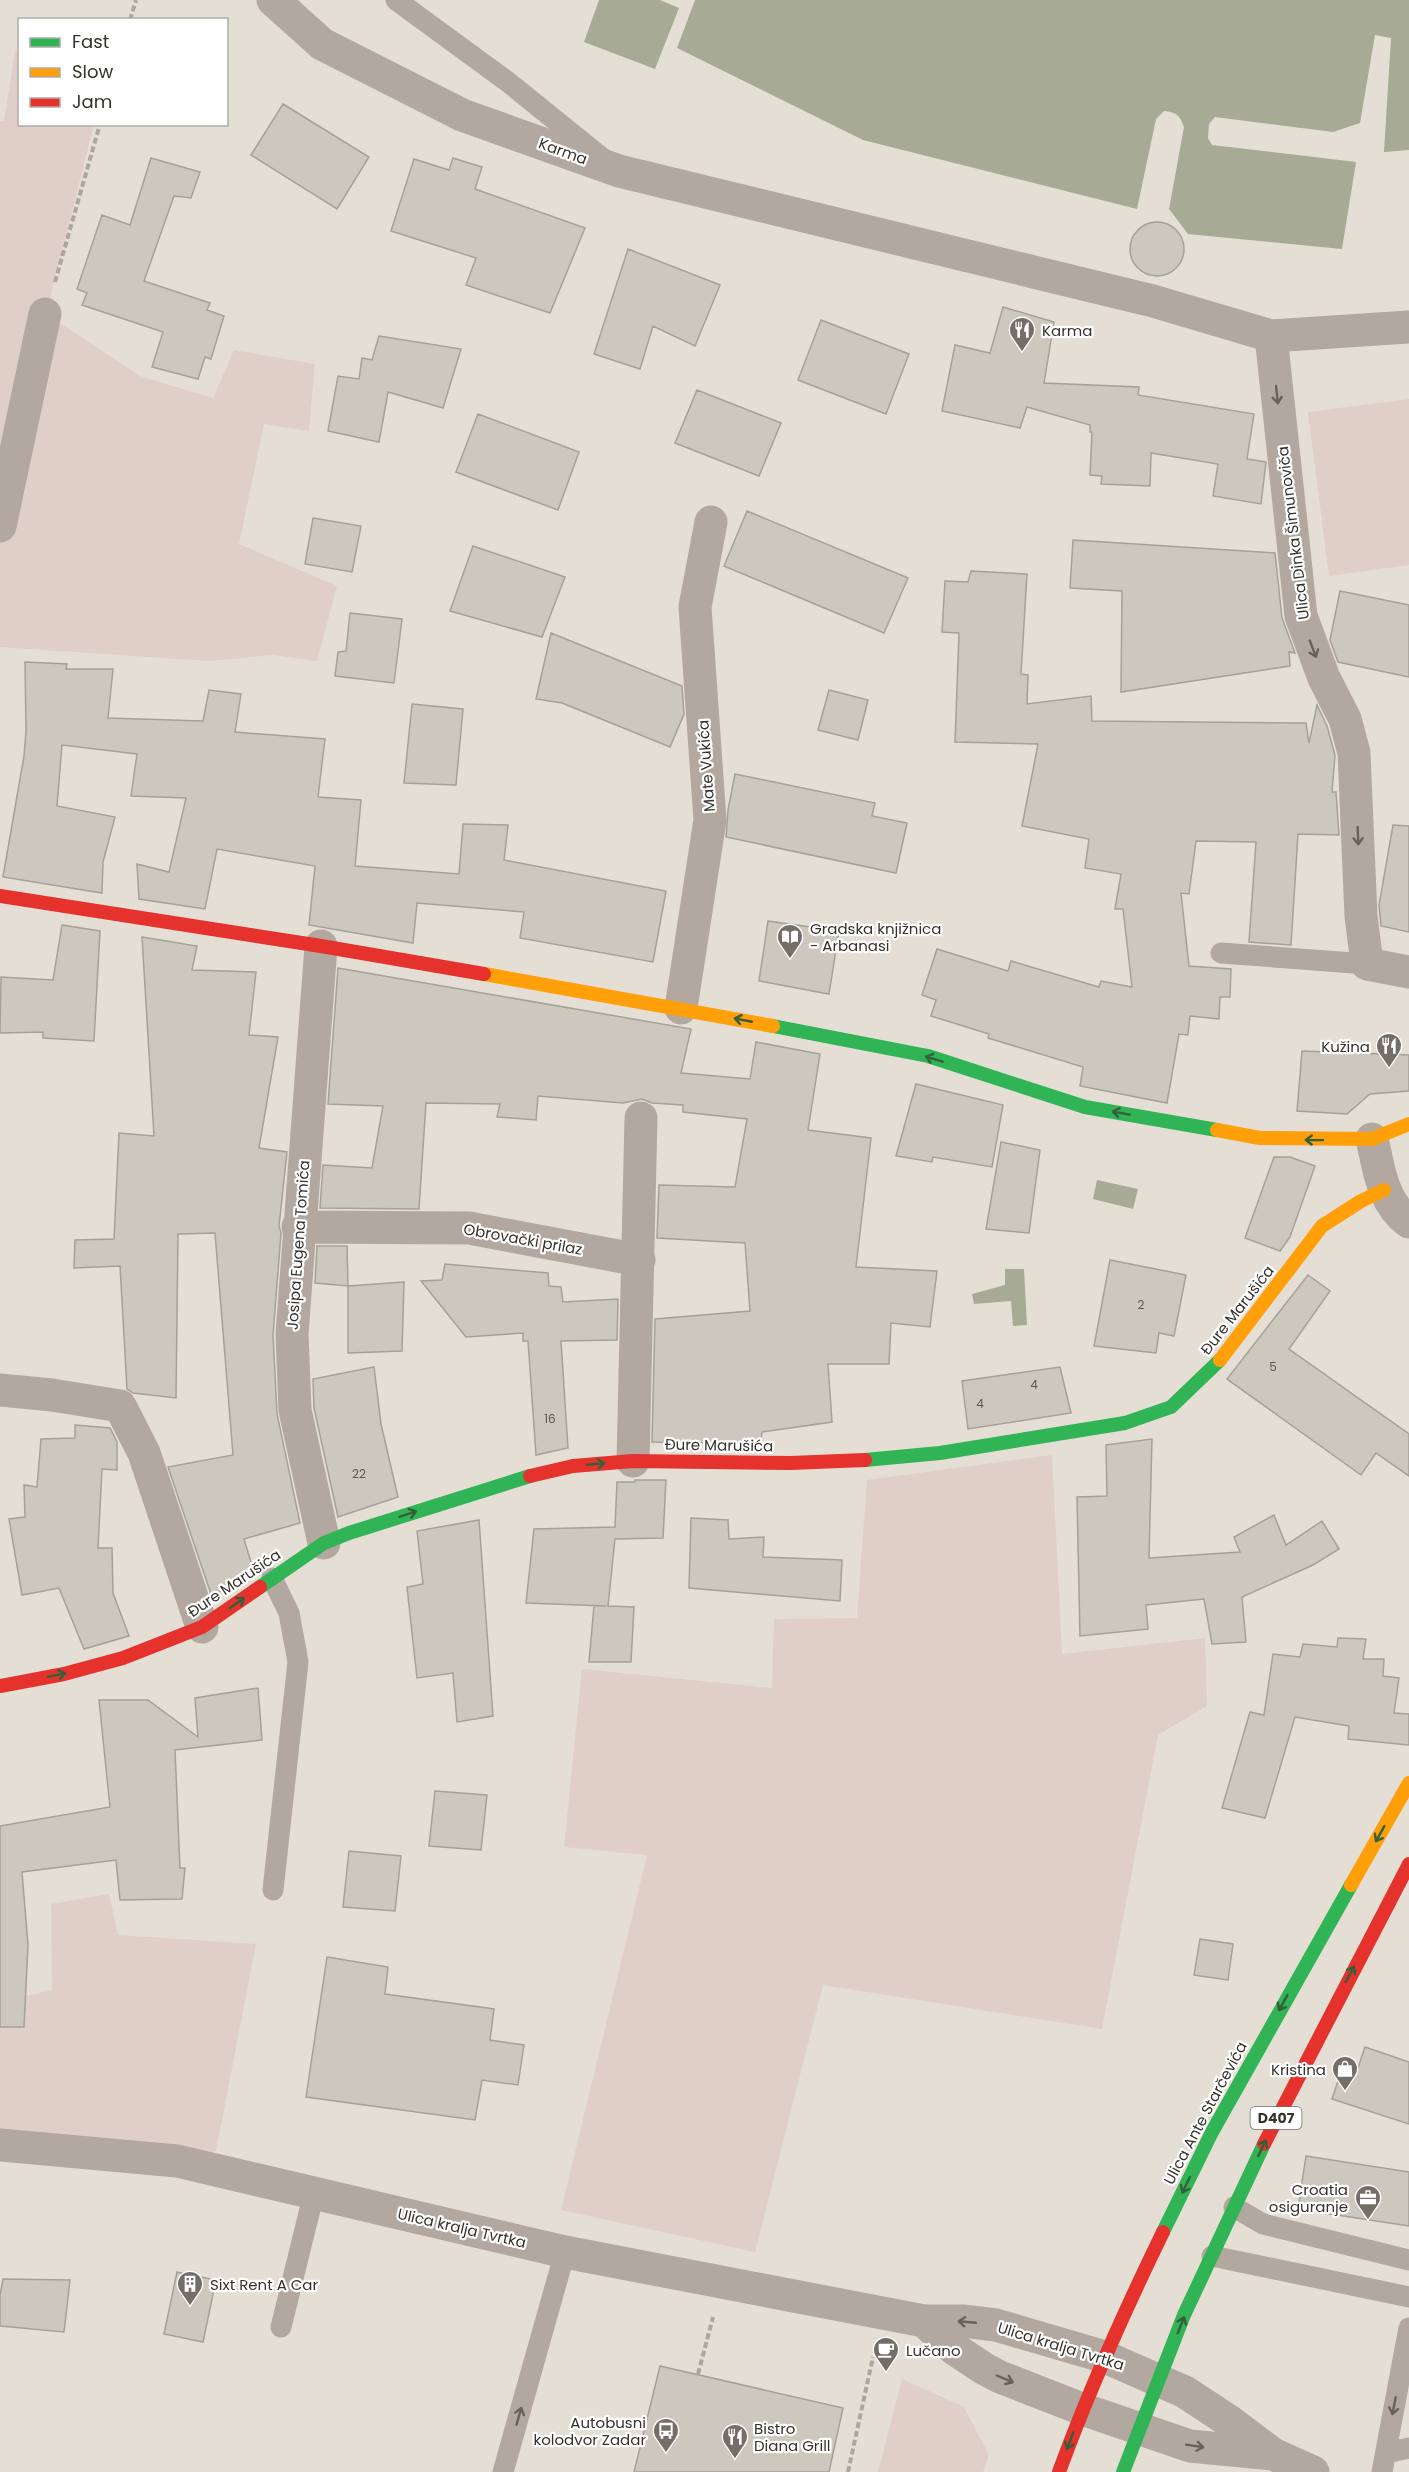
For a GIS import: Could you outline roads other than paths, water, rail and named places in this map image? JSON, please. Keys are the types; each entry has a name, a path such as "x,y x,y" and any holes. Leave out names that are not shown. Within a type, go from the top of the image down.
{"street":[{"name":"Karma","path":"273,0 322,44 462,115 619,171 1153,301 1271,336 1409,327"},
{"path":"0,526 45,314"},
{"name":"Ulica Dinka Šimunoviča","path":"1271,336 1300,616 1324,678 1345,719 1354,753 1361,916 1366,964"},
{"name":"Mate Vukića","path":"681,1008 710,820 695,607 711,522"},
{"path":"0,896 321,945 681,1008 927,1056 1085,1107 1260,1138 1372,1139 1409,1124"},
{"name":"Josipa Eugena Tomića","path":"321,945 298,1227 292,1334 295,1410 324,1543"},
{"path":"1366,964 1409,972"},
{"path":"633,1461 641,1118"},
{"path":"1372,1139 1384,1190 1401,1215 1409,1221"},
{"name":"Đure Marušića","path":"0,1686 64,1674 123,1658 202,1627 324,1543 514,1480 573,1466 633,1461 791,1463 940,1453 1125,1423 1171,1407 1218,1362 1322,1226 1361,1201 1384,1190"},
{"name":"Obrovački prilaz","path":"298,1227 469,1228 639,1260"},
{"path":"0,1390 52,1395 120,1406 144,1453 202,1627"},
{"name":"Ulica Ante Starčevića","path":"1059,2472 1104,2357 1212,2132 1409,1783"},
{"name":"D407","path":"1123,2472 1184,2318 1234,2207 1283,2103 1409,1864"},
{"name":"Ulica kralja Tvrtka","path":"0,2145 177,2161 565,2252 924,2321 963,2321 996,2325 1104,2357 1159,2379 1185,2392 1274,2454"},
{"path":"924,2321 953,2348 983,2368 1000,2377 1082,2409 1190,2446 1274,2454 1313,2472"}],"lane":[{"path":"396,0 508,82 619,171"},
{"path":"1221,953 1366,964"},
{"path":"272,1578 289,1613 298,1662 273,1890"},
{"path":"281,2327 314,2193"},
{"path":"1234,2207 1263,2224 1409,2260"},
{"path":"503,2472 565,2252"},
{"path":"1212,2256 1409,2297"},
{"path":"1384,2462 1409,2328"},
{"path":"1384,2462 1409,2448"}],"place":[{"name":"Karma","path":"1022,353"},
{"name":"Gradska knjižnica - Arbanasi","path":"790,960"},
{"name":"Kužina","path":"1389,1069"},
{"name":"Kristina","path":"1345,2092"},
{"name":"Croatia osiguranje","path":"1368,2221"},
{"name":"Sixt Rent A Car","path":"190,2307"},
{"name":"Lučano","path":"886,2373"},
{"name":"Autobusni kolodvor Zadar","path":"666,2454"},
{"name":"Bistro Diana Grill","path":"735,2460"}]}
